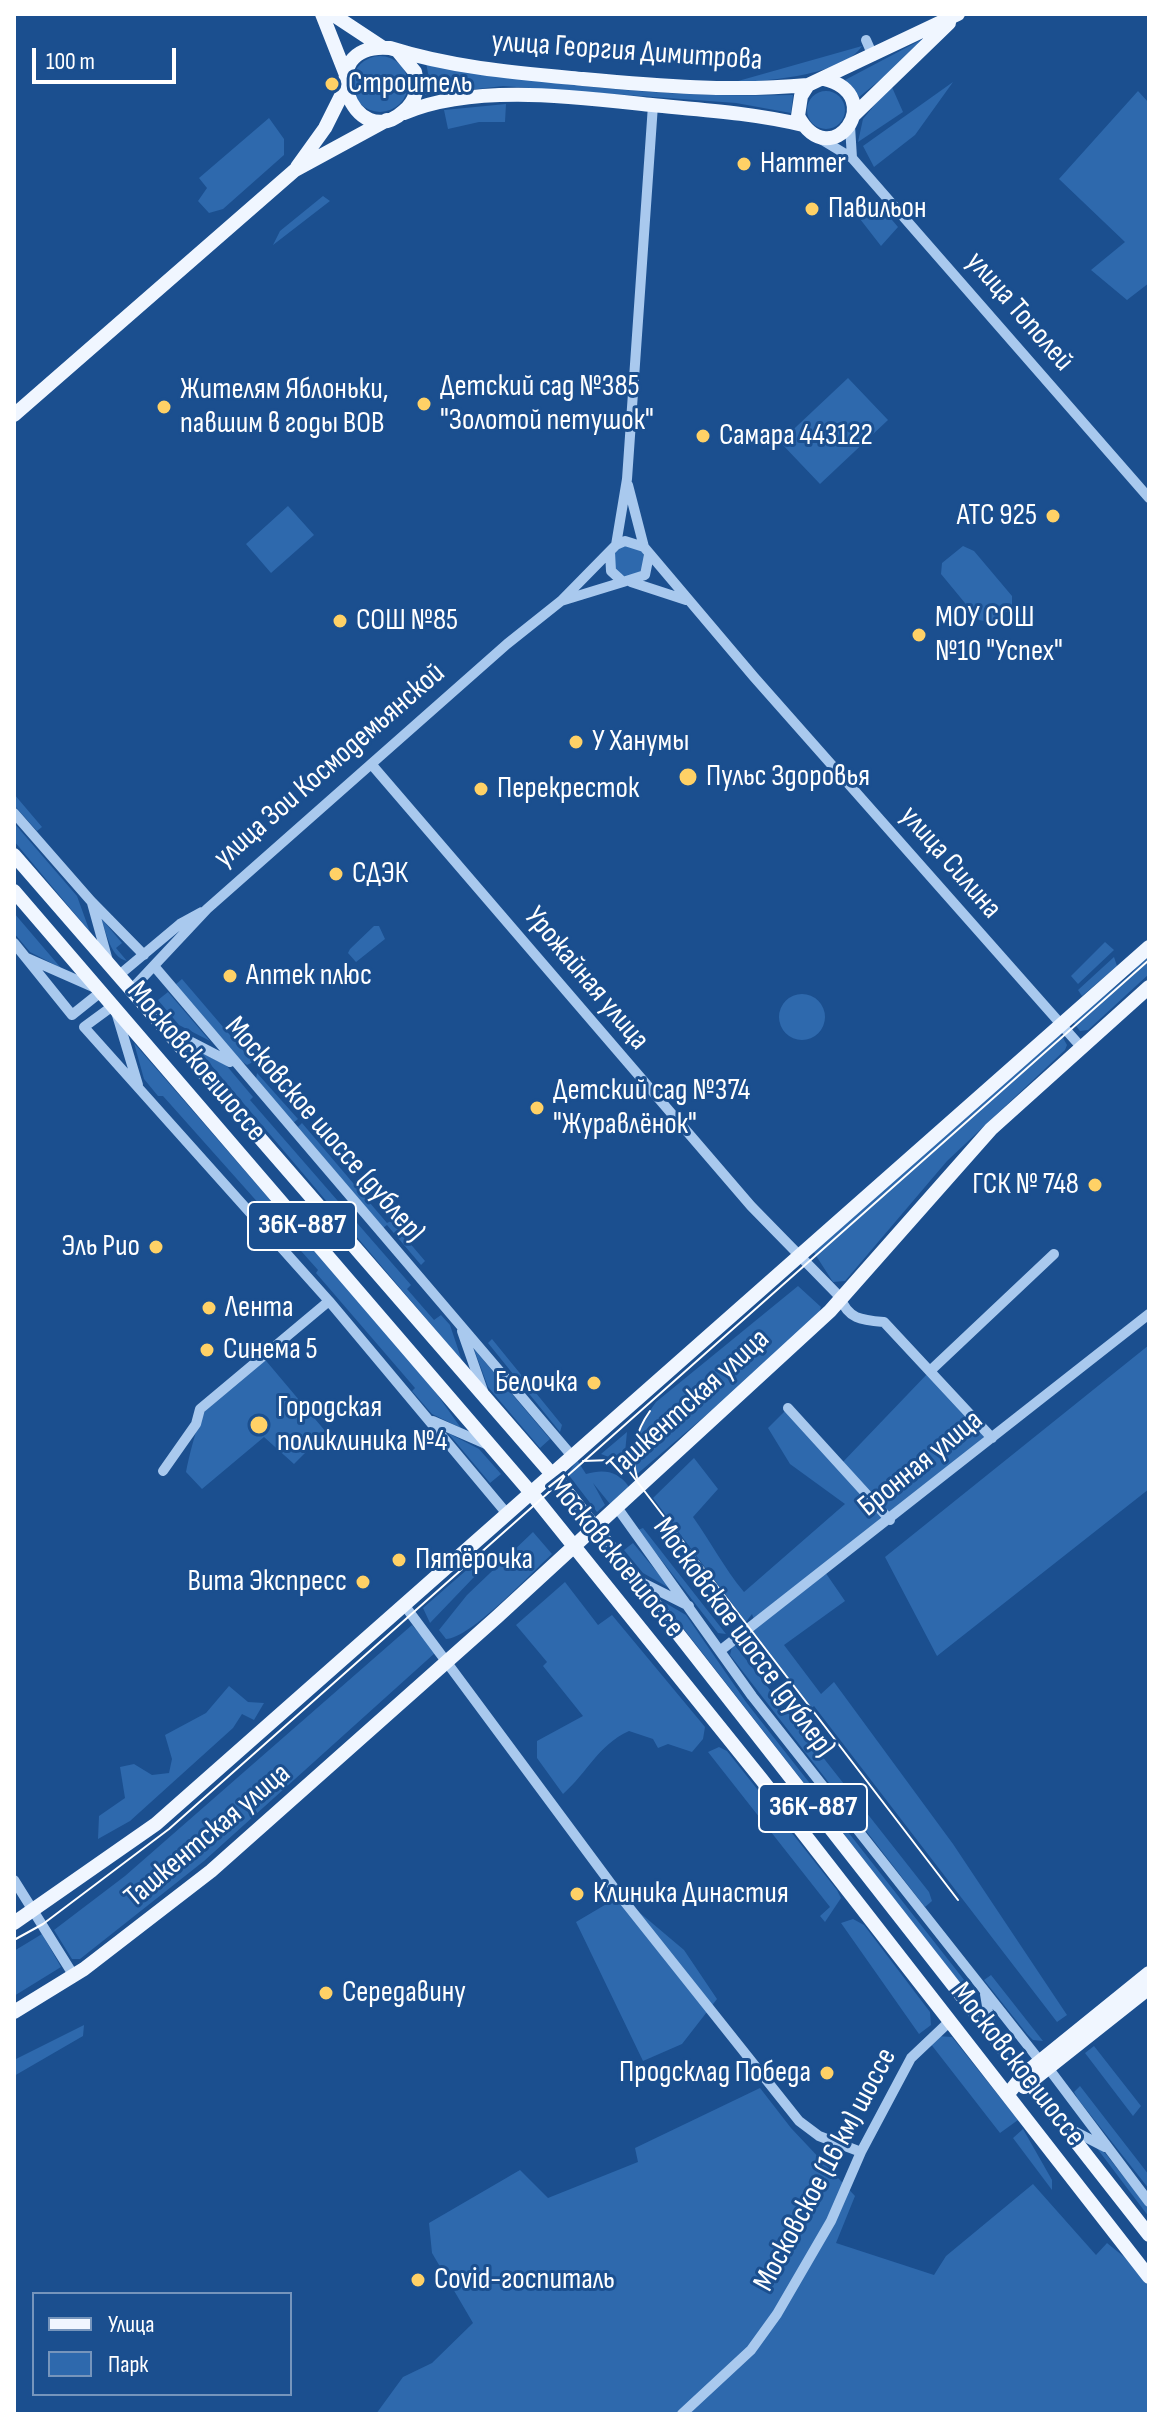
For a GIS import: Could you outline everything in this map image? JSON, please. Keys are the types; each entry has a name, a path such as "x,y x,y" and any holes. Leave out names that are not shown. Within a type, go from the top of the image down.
{"main road":[{"path":"322,14 349,102 368,118 394,118 411,104 417,86 410,61 332,14"},
{"path":"958,14 834,137 816,137 803,125 798,107 808,85 958,14"},
{"path":"345,82 359,55 389,49"},
{"name":"улица Георгия Димитрова","path":"389,49 488,71 637,84 737,90 808,85"},
{"path":"824,79 835,82 850,94 852,120"},
{"name":"улица Георгия Димитрова","path":"295,170 325,128 345,82"},
{"name":"улица Георгия Димитрова","path":"14,415 295,170 394,118 425,106 490,97 547,96 731,110 803,125"},
{"name":"Московское шоссе","path":"14,855 553,1475 1149,2235"},
{"name":"Московское шоссе","path":"14,891 532,1494 1008,2094 1149,2277"},
{"name":"Ташкентская улица","path":"14,1923 156,1824 1149,947"},
{"name":"улица Зои Космодемьянской","path":"102,991 114,970"},
{"name":"Ташкентская улица","path":"14,2012 74,1976 211,1871 448,1661 830,1311 991,1129 1149,987"},
{"name":"улица Зои Космодемьянской","path":"114,1005 131,990"},
{"path":"1044,2065 1149,1973"},
{"path":"1008,2094 1149,1988"}],"street":[{"path":"866,40 873,56"},
{"path":"653,105 627,479 611,571 627,582 688,601"},
{"path":"852,120 852,158"},
{"name":"улица Тополей","path":"816,137 852,158 1149,498"},
{"path":"627,479 646,551 645,575 627,582"},
{"path":"613,548 636,542 646,551"},
{"name":"улица Зои Космодемьянской","path":"131,990 207,909 507,644 561,601 613,548"},
{"name":"улица Силина","path":"646,551 1082,1048"},
{"name":"улица Зои Космодемьянской","path":"561,601 627,582"},
{"name":"Урожайная улица","path":"372,765 634,1072 800,1257 840,1297"},
{"path":"14,813 91,901 144,955"},
{"path":"91,901 114,970"},
{"name":"улица Зои Космодемьянской","path":"114,970 144,955 180,924 207,909"},
{"path":"14,943 27,958 102,991"},
{"name":"улица Зои Космодемьянской","path":"27,958 72,1015 102,991"},
{"name":"Московское шоссе (дублер)","path":"154,966 572,1456"},
{"path":"114,1005 138,1085 329,1301 508,1515"},
{"name":"улица Зои Космодемьянской","path":"114,1005 84,1027 138,1085"},
{"path":"163,1027 236,1065"},
{"path":"930,1371 1054,1254"},
{"path":"840,1297 846,1312 857,1319 884,1322 992,1438"},
{"path":"163,1471 196,1424 200,1409 329,1301"},
{"name":"Бронная улица","path":"721,1650 1149,1314"},
{"name":"Московское шоссе (дублер)","path":"460,1325 485,1398"},
{"path":"788,1408 890,1520"},
{"path":"431,1420 491,1447"},
{"name":"Московское шоссе (дублер)","path":"616,1506 752,1696 1149,2202"},
{"path":"635,1580 691,1607"},
{"path":"405,1606 620,1896 799,2121 819,2136 861,2152"},
{"path":"14,1880 74,1976"},
{"path":"984,1994 992,2036"},
{"name":"Московское (16 км) шоссе","path":"682,2414 751,2350 777,2314 831,2221 861,2152 911,2058 950,2021"},
{"path":"1065,2127 1107,2148"}],"green space":[{"path":"936,32 859,97 845,80"},
{"path":"862,46 852,56 821,70 731,83"},
{"path":"380,56 400,64 408,84 400,104 380,112 360,104 352,84 360,64"},
{"path":"426,62 516,78 608,89 793,95 791,113 736,103 503,86 425,95 429,79"},
{"path":"953,82 915,135 874,167 863,146"},
{"path":"891,85 903,112 858,142 863,119"},
{"path":"826,91 839,97 845,110 839,123 826,129 813,123 807,110 813,97"},
{"path":"1138,91 1149,103 1149,283 1127,300 1091,270 1125,242 1059,179"},
{"path":"506,104 505,122 479,122 448,129 444,110"},
{"path":"269,118 284,139 284,155 223,209 209,213 198,201 207,188 199,178"},
{"path":"323,196 330,201 273,245 280,231"},
{"path":"873,207 881,207 898,227 881,246 860,219"},
{"path":"848,378 888,420 820,484 780,442"},
{"path":"288,506 314,535 271,573 246,544"},
{"path":"629,545 640,550 645,561 640,572 629,577 618,572 613,561 618,550"},
{"path":"963,546 974,551 1012,596 1012,607 993,623 979,620 941,574 942,563"},
{"path":"14,794 42,827 37,831 14,805"},
{"path":"14,823 77,896 90,932 14,841"},
{"path":"14,913 61,968 30,952 14,933"},
{"path":"101,918 122,943 116,948 127,961 113,950"},
{"path":"374,926 379,926 385,939 356,962 348,953 350,949"},
{"path":"1105,942 1114,950 1078,984 1071,976"},
{"path":"1149,951 1149,974 1088,1030 1080,1031 1073,1022 1131,974"},
{"path":"1114,957 1117,966 1082,996 1078,990"},
{"path":"182,979 253,1062 247,1065 241,1061 175,985"},
{"path":"168,992 210,1041 179,1025 158,1000"},
{"path":"802,994 818,1001 825,1017 818,1033 802,1040 786,1033 779,1017 786,1001"},
{"path":"1056,1034 1062,1036 1067,1045 1065,1050 947,1161 845,1281 833,1282 813,1251"},
{"path":"134,1043 429,1383 461,1428 432,1414 412,1391 415,1388 316,1273 318,1270 163,1096 158,1096 144,1079"},
{"path":"200,1052 226,1065 253,1097 250,1100 411,1285 407,1289 434,1320 441,1315 450,1325 462,1361"},
{"path":"257,1073 298,1119 293,1123 256,1079"},
{"path":"302,1123 387,1223 391,1221 425,1261 421,1265 387,1225 383,1228 298,1127"},
{"path":"798,1286 821,1307 819,1313 774,1357 636,1475 638,1436 656,1402"},
{"path":"492,1339 562,1425 560,1432 488,1343"},
{"path":"1149,1345 1149,1489 937,1656 885,1557"},
{"path":"474,1349 550,1439 540,1448 488,1387"},
{"path":"262,1356 326,1432 294,1464 264,1437 202,1489 186,1472 203,1416 218,1393"},
{"path":"930,1371 992,1438 825,1572 845,1601 784,1645 821,1694 834,1682 953,1844 1067,2015 1057,2022 814,1706 811,1709 750,1630 756,1625 752,1614 746,1622 653,1498 694,1458 718,1489 693,1517 744,1592 845,1504 790,1464 768,1428 788,1408 840,1465"},
{"path":"627,1432 624,1463 601,1454"},
{"path":"448,1433 479,1449 501,1474 490,1483"},
{"path":"577,1460 586,1474 610,1473 629,1487 610,1504 593,1483 605,1505 597,1512 568,1474"},
{"path":"643,1528 726,1634 718,1633 638,1530"},
{"path":"533,1532 552,1554 485,1617 457,1636 446,1639 439,1630 467,1595"},
{"path":"633,1543 671,1589 643,1573 624,1550"},
{"path":"470,1567 476,1575 430,1623 423,1608"},
{"path":"565,1582 598,1625 612,1615 705,1727 703,1739 692,1752 668,1744 658,1748 653,1739 629,1731 601,1751 563,1794 537,1758 537,1741 583,1716 543,1666 547,1662 516,1625"},
{"path":"662,1601 686,1615 746,1702 972,1990 977,2005"},
{"path":"412,1625 436,1652 204,1861 80,1959 72,1959 54,1930 125,1876"},
{"path":"733,1643 929,1892 932,1901 925,1907 730,1655"},
{"path":"229,1686 248,1702 264,1703 254,1720 242,1714 233,1728 130,1821 98,1839 99,1816 125,1798 120,1767 134,1764 152,1775 169,1773 172,1759 165,1735 206,1713"},
{"path":"719,1747 727,1751 837,1890 841,1898 825,1922 820,1916 830,1907 708,1752"},
{"path":"620,1896 684,1950 717,1999 682,2044 643,2061 576,1922"},
{"path":"853,1919 864,1925 930,2012 931,2025 919,2034 841,1923"},
{"path":"42,1934 61,1967 14,1996 14,1951"},
{"path":"991,1975 1043,2041 1033,2040 1027,2034 984,1980"},
{"path":"84,2025 83,2036 14,2076 14,2060"},
{"path":"937,2036 952,2037 1018,2120 1000,2133 930,2043"},
{"path":"1094,2046 1141,2106 1133,2116 1085,2053"},
{"path":"1080,2086 1149,2175 1149,2189 1078,2099 1074,2092"},
{"path":"760,2088 791,2128 855,2196 836,2243 934,2275 946,2256 1033,2184 1096,2255 1107,2243 1149,2277 1149,2414 376,2414 403,2377 432,2363 473,2323 432,2253 429,2223 520,2170 548,2198 638,2162 635,2148"},
{"path":"1023,2129 1052,2180 1052,2190 1013,2138"},
{"path":"1096,2147 1105,2153 1149,2209 1149,2217"}],"tram line":[{"path":"14,1940 43,1924 169,1829 1149,960"},
{"path":"637,1478 635,1443 650,1411"},
{"path":"583,1461 611,1460 629,1471 958,1900"}],"place":[{"name":"Строитель","path":"332,84"},
{"name":"Hammer","path":"744,164"},
{"name":"Павильон","path":"812,209"},
{"name":"Детский сад №385 \"Золотой петушок\"","path":"424,404"},
{"name":"Жителям Яблоньки, павшим в годы ВОВ","path":"164,407"},
{"name":"Самара 443122","path":"703,436"},
{"name":"АТС 925","path":"1053,516"},
{"name":"СОШ №85","path":"340,621"},
{"name":"МОУ СОШ №10 \"Успех\"","path":"919,635"},
{"name":"У Ханумы","path":"576,742"},
{"name":"Пульс Здоровья","path":"688,777"},
{"name":"Перекресток","path":"481,789"},
{"name":"СДЭК","path":"336,874"},
{"name":"Аптек плюс","path":"230,976"},
{"name":"Детский сад №374 \"Журавлёнок\"","path":"537,1108"},
{"name":"ГСК № 748","path":"1095,1185"},
{"name":"Эль Рио","path":"156,1247"},
{"name":"Лента","path":"209,1308"},
{"name":"Синема 5","path":"207,1350"},
{"name":"Белочка","path":"594,1383"},
{"name":"Городская поликлиника №4","path":"259,1425"},
{"name":"Пятёрочка","path":"399,1560"},
{"name":"Вита Экспресс","path":"363,1582"},
{"name":"Клиника Династия","path":"577,1894"},
{"name":"Середавину","path":"326,1993"},
{"name":"Продсклад Победа","path":"827,2073"},
{"name":"Covid-госпиталь","path":"418,2280"}]}
